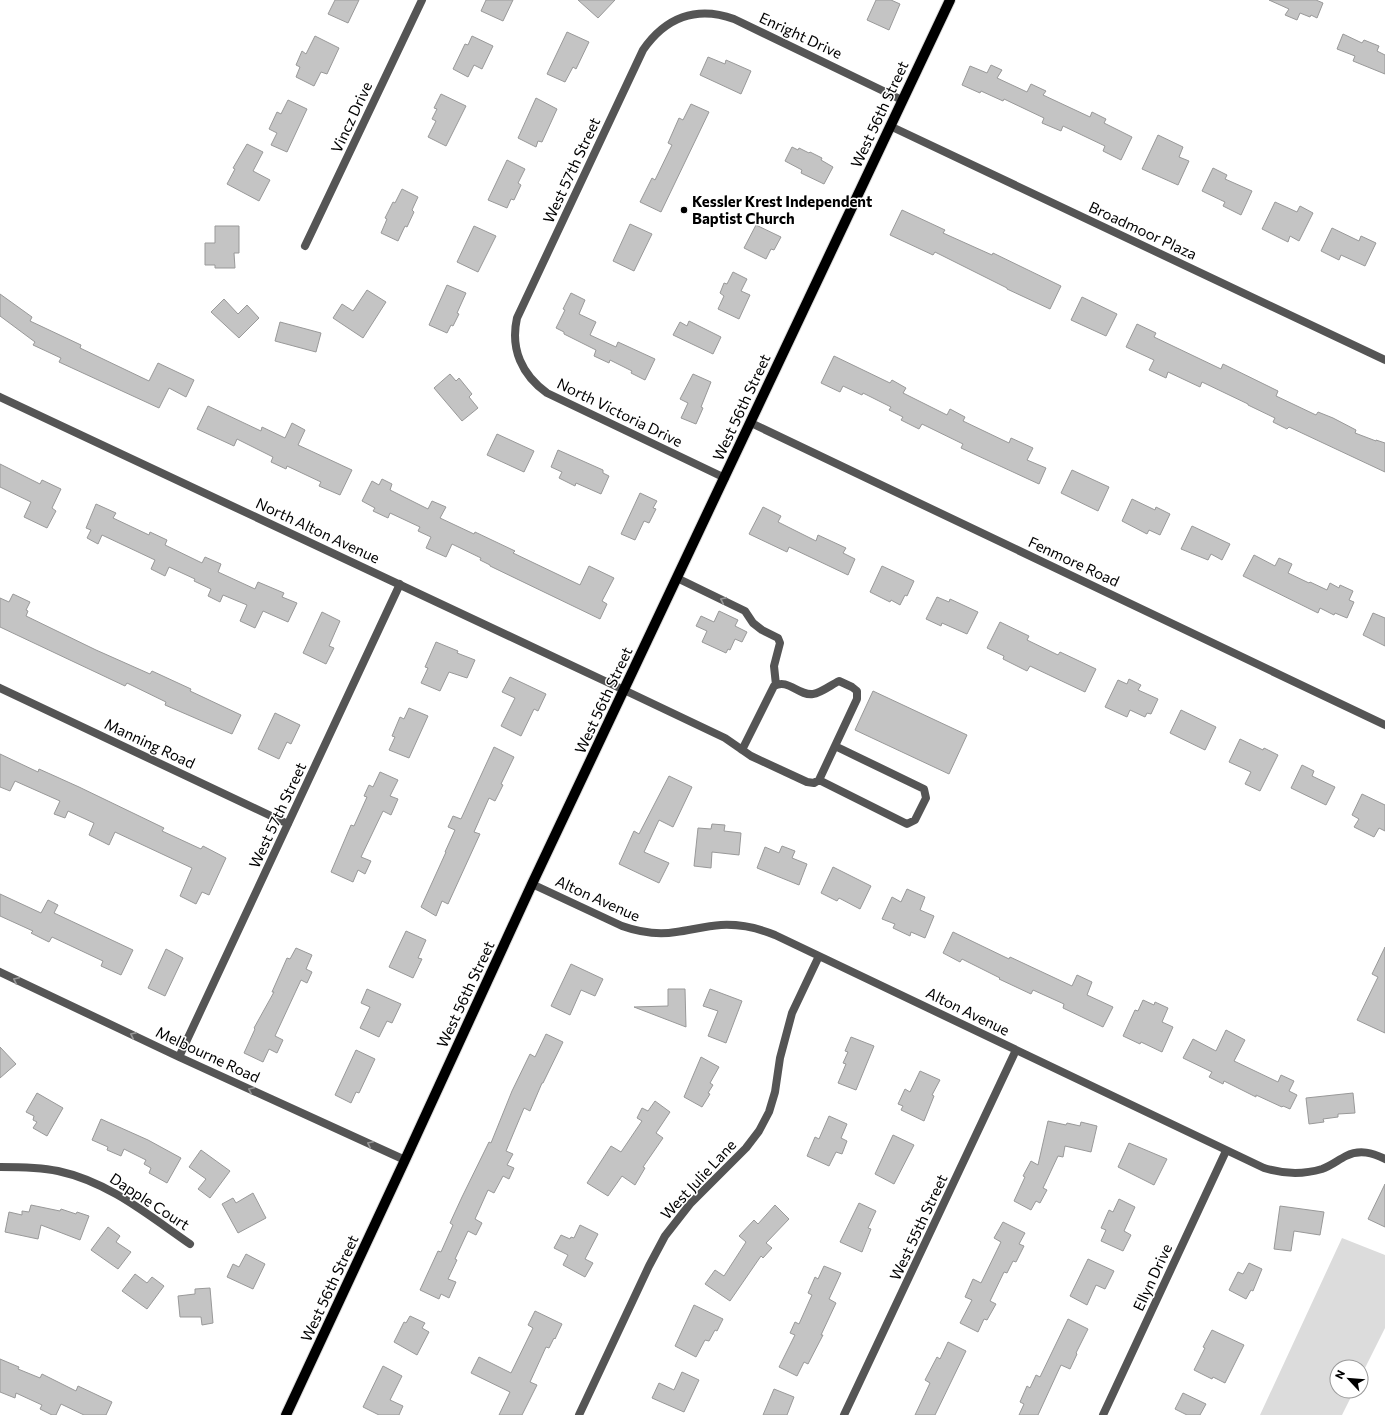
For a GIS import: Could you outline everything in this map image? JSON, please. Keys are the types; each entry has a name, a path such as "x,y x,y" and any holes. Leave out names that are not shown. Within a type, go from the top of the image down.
{"main road":[{"name":"West 56th Street","path":"286,1415 532,884 950,0"}],"street":[{"name":"Vincz Drive","path":"305,246 422,0"},
{"name":"Enright Drive","path":"684,17 694,14 711,13 734,19 902,100"},
{"name":"West 57th Street","path":"518,354 515,332 518,318 643,50 653,36 662,28 684,17"},
{"name":"Broadmoor Plaza","path":"890,126 1385,360"},
{"name":"North Victoria Drive","path":"518,354 527,374 534,383 547,393 725,478"},
{"name":"North Alton Avenue","path":"0,397 725,738 751,756 807,782 814,783 819,780"},
{"name":"Fenmore Road","path":"751,423 1385,725"},
{"path":"677,578 745,610 753,623 762,630 778,638 780,643 774,666 776,685"},
{"name":"West 57th Street","path":"179,1057 400,584"},
{"path":"742,750 774,686 778,683 813,694 820,692 839,681 852,687 856,691 857,699 819,780 907,824 915,820 926,798 924,789 835,746"},
{"name":"Manning Road","path":"0,688 288,824"},
{"name":"Alton Avenue","path":"532,884 615,923 648,933 668,933 720,925 742,926 768,932 1264,1168 1295,1174 1311,1172 1326,1167 1347,1155 1367,1152 1385,1159"},
{"name":"West Julie Lane","path":"579,1415 649,1266 666,1236 690,1204 746,1148 759,1131 769,1112 775,1092 780,1058 792,1014 819,956"},
{"name":"Melbourne Road","path":"0,972 179,1057 405,1160"},
{"name":"West 55th Street","path":"844,1415 1016,1050"},
{"name":"Ellyn Drive","path":"1103,1415 1226,1150"},
{"name":"Dapple Court","path":"0,1167 51,1170 71,1174 90,1181 126,1200 190,1244"}],"shaded area":[{"path":"1342,1238 1385,1255 1385,1328 1369,1360 1329,1359 1329,1399 1350,1399 1342,1415 1260,1415"}],"building":[{"path":"335,0 359,0 348,23 328,14"},
{"path":"486,0 513,0 503,21 481,11"},
{"path":"578,0 615,0 598,18"},
{"path":"876,0 891,0 900,4 889,30 867,20"},
{"path":"1269,0 1316,0 1323,3 1317,18 1300,13 1297,20 1285,15 1289,9"},
{"path":"567,32 589,42 576,69 573,67 565,82 547,74"},
{"path":"1343,34 1362,43 1364,40 1379,46 1377,51 1385,55 1385,74 1353,61 1355,56 1337,49"},
{"path":"315,36 339,48 327,74 321,72 314,86 296,77 300,67 296,65 302,51 306,54"},
{"path":"472,36 493,46 482,69 474,65 468,77 453,69 465,44 468,45"},
{"path":"708,57 725,64 726,60 751,71 741,94 700,75"},
{"path":"991,65 1002,70 997,78 1027,92 1031,84 1046,91 1043,95 1090,117 1092,112 1106,119 1104,123 1132,137 1121,160 1103,151 1105,146 1063,126 1061,131 1042,123 1044,118 1004,99 1003,101 981,91 980,93 962,85 970,66 987,73"},
{"path":"441,94 466,106 446,146 428,137 436,121 432,119 437,109 434,108"},
{"path":"536,98 557,109 542,142 538,141 536,147 518,138"},
{"path":"288,100 307,109 287,152 271,145 277,133 269,129 277,112 281,114"},
{"path":"691,104 709,112 661,212 640,202 652,178 655,180 672,145 668,143 679,118 683,120"},
{"path":"1158,135 1183,147 1179,157 1189,161 1178,185 1142,169"},
{"path":"247,144 263,152 253,171 270,180 259,201 227,184 235,169 233,168"},
{"path":"792,147 798,150 799,148 809,153 810,152 822,158 821,160 833,167 824,184 801,173 802,170 785,161"},
{"path":"507,160 525,169 518,183 521,185 514,200 511,199 507,208 488,200"},
{"path":"1213,168 1227,175 1225,179 1252,191 1241,215 1223,206 1225,202 1202,191"},
{"path":"402,189 418,197 412,210 414,212 398,241 381,233 387,219 385,218"},
{"path":"1275,202 1297,212 1300,206 1313,213 1299,241 1290,236 1288,242 1262,229"},
{"path":"902,210 945,230 943,233 992,255 993,253 1061,286 1050,309 935,252 933,255 890,235"},
{"path":"630,224 652,234 634,271 613,261"},
{"path":"756,225 781,237 774,250 771,249 766,259 744,248"},
{"path":"215,226 239,226 239,253 234,253 235,268 215,268 215,265 205,265 205,243 215,243"},
{"path":"474,226 496,236 478,272 457,262"},
{"path":"1332,228 1359,241 1361,236 1376,243 1365,266 1341,255 1339,260 1321,251"},
{"path":"733,272 747,279 741,291 750,295 739,319 718,309 724,296 720,293 724,283 727,284"},
{"path":"447,285 466,293 457,313 459,314 453,326 451,325 447,333 429,325"},
{"path":"367,290 386,302 363,338 333,318 342,304 353,311"},
{"path":"571,293 585,300 579,314 596,322 590,335 616,347 618,342 655,359 645,380 631,373 632,371 610,360 609,363 594,356 596,350 564,334 564,332 556,328"},
{"path":"0,294 32,317 30,321 81,345 80,348 149,381 158,363 194,380 186,397 169,388 159,408 59,362 61,358 33,345 35,342 0,316"},
{"path":"1082,297 1117,314 1106,336 1071,320"},
{"path":"224,299 238,314 247,305 259,318 239,338 211,312"},
{"path":"689,321 721,337 713,354 673,335 680,322 687,326"},
{"path":"280,322 321,333 316,352 275,341"},
{"path":"1137,324 1156,333 1154,337 1221,369 1223,364 1278,391 1276,396 1316,415 1318,412 1333,418 1356,430 1355,433 1385,443 1385,472 1289,427 1287,429 1273,422 1275,418 1202,382 1200,387 1168,372 1166,378 1149,370 1154,360 1126,347"},
{"path":"834,356 890,383 892,380 906,388 903,393 947,415 950,409 965,417 963,421 1009,443 1011,438 1033,448 1027,460 1046,468 1039,484 961,448 963,444 922,424 919,429 901,420 903,417 889,410 891,407 863,393 862,395 843,386 840,392 821,383"},
{"path":"450,374 456,381 459,378 472,394 469,397 478,408 462,421 434,388"},
{"path":"693,374 711,382 701,407 703,408 696,424 681,418 688,403 680,399"},
{"path":"208,406 261,431 262,427 285,438 292,423 305,430 298,445 352,470 340,495 319,486 321,482 287,466 286,469 271,462 273,457 237,439 234,446 197,429"},
{"path":"497,434 534,451 524,472 487,455"},
{"path":"558,450 603,470 603,473 609,476 601,494 576,483 575,486 559,478 562,472 551,467"},
{"path":"0,464 40,484 42,480 61,489 52,508 56,511 47,528 24,517 31,502 0,487"},
{"path":"1072,470 1109,487 1098,511 1061,493"},
{"path":"382,479 392,484 390,490 428,509 432,501 446,507 440,518 474,534 475,532 515,551 513,553 580,585 589,566 614,578 602,601 607,604 600,619 490,566 480,560 481,558 452,544 446,557 426,548 431,537 418,531 420,527 390,513 388,518 373,511 375,508 362,501 372,481 379,485"},
{"path":"640,493 657,501 653,508 656,509 649,523 644,521 635,540 621,534"},
{"path":"1132,499 1155,510 1156,507 1170,514 1160,535 1149,530 1147,534 1122,521"},
{"path":"96,504 116,513 113,518 149,535 150,532 167,540 165,545 202,563 205,557 221,564 218,572 255,589 258,582 284,593 282,597 297,603 288,622 263,611 255,628 240,621 247,605 223,595 220,602 208,596 211,589 194,581 195,579 169,567 165,576 151,569 155,560 102,535 98,544 87,538 91,530 86,528"},
{"path":"763,507 781,516 778,522 816,541 818,535 846,548 843,553 855,559 848,575 789,547 787,552 749,534"},
{"path":"1192,526 1230,544 1222,560 1211,554 1208,560 1181,549"},
{"path":"1254,555 1275,566 1279,558 1292,564 1288,573 1327,590 1330,583 1339,588 1340,585 1353,591 1349,600 1354,602 1347,618 1335,613 1334,615 1320,608 1318,613 1243,576"},
{"path":"882,566 914,581 907,596 905,595 900,605 891,600 890,602 870,592"},
{"path":"13,594 30,602 26,610 28,611 26,616 150,674 152,671 241,715 232,734 165,705 166,702 127,683 125,686 0,627 0,598 9,602"},
{"path":"937,597 949,602 950,599 978,612 967,634 942,623 941,626 926,619"},
{"path":"719,611 738,620 735,626 747,632 742,642 735,639 730,650 728,649 726,653 702,642 707,631 696,626 701,616 714,622"},
{"path":"322,612 340,621 329,646 334,648 326,664 303,653"},
{"path":"1373,613 1385,618 1385,646 1363,635"},
{"path":"1000,622 1029,636 1027,640 1058,655 1060,652 1096,669 1085,692 1030,666 1027,671 1003,659 1004,656 987,648"},
{"path":"436,642 475,660 467,678 449,672 440,691 421,683 428,668 425,667"},
{"path":"510,677 546,694 538,711 534,709 521,736 501,726 515,698 502,692"},
{"path":"1129,679 1141,685 1138,690 1158,699 1151,714 1147,713 1145,717 1130,710 1127,717 1105,707 1118,680 1127,684"},
{"path":"873,691 967,735 949,774 855,730"},
{"path":"409,708 428,716 409,758 389,750 395,737 392,736 400,717 404,719"},
{"path":"1181,710 1216,727 1205,750 1170,733"},
{"path":"275,713 300,725 291,744 287,742 279,759 258,749"},
{"path":"1240,739 1263,750 1264,748 1278,755 1260,791 1245,784 1251,772 1229,762"},
{"path":"494,747 514,757 501,784 503,785 495,801 489,798 474,832 480,834 448,904 442,901 436,916 421,907 455,830 448,827 453,816 461,819"},
{"path":"0,754 38,772 39,769 79,787 164,828 162,831 201,849 203,846 226,858 209,895 202,892 196,904 180,896 192,868 115,832 109,845 89,835 94,823 68,811 65,818 54,814 60,801 15,781 10,791 0,787"},
{"path":"1302,765 1314,771 1312,776 1335,787 1326,805 1291,788"},
{"path":"380,772 398,780 390,796 398,799 391,815 383,811 361,857 371,861 365,874 358,870 353,882 331,872 351,825 354,826 367,797 364,796 369,785 373,787"},
{"path":"669,776 692,787 673,827 659,820 644,852 669,863 659,883 619,864 634,831 639,834"},
{"path":"1362,794 1385,805 1385,831 1379,828 1374,837 1354,827 1359,819 1352,815"},
{"path":"712,824 725,825 724,831 741,833 739,855 712,852 711,868 694,866 698,828 711,829"},
{"path":"782,846 795,851 792,858 807,864 799,885 757,868 765,847 779,853"},
{"path":"833,867 871,886 860,909 839,898 837,901 821,893"},
{"path":"907,889 925,897 920,910 934,916 925,938 911,932 910,936 893,928 895,924 882,919 892,897 901,902"},
{"path":"0,894 41,913 48,900 58,905 54,913 133,950 121,975 101,966 103,961 52,937 49,942 31,933 33,931 0,916"},
{"path":"406,931 426,940 418,958 422,959 413,978 389,967"},
{"path":"953,932 1009,959 1010,957 1072,986 1077,975 1092,982 1087,995 1113,1007 1103,1027 1063,1008 1064,1004 1033,990 1031,994 962,959 960,962 943,953"},
{"path":"1385,947 1385,1033 1357,1020 1378,977 1372,974"},
{"path":"296,948 312,955 306,969 312,972 307,983 301,980 275,1036 283,1040 277,1053 269,1049 263,1062 244,1053 255,1029 254,1028 274,992 272,992 287,958 290,959"},
{"path":"166,949 183,958 165,996 148,988"},
{"path":"571,964 603,979 595,996 581,990 570,1015 551,1006"},
{"path":"367,989 401,1004 392,1023 387,1021 379,1037 360,1028 370,1007 361,1003"},
{"path":"668,989 685,989 686,1027 634,1007 668,1006"},
{"path":"710,989 742,1001 726,1043 708,1036 718,1011 703,1006"},
{"path":"1143,1000 1154,1005 1155,1002 1168,1008 1162,1022 1173,1027 1162,1052 1141,1042 1140,1044 1123,1036 1135,1010 1138,1011"},
{"path":"1226,1030 1245,1040 1234,1061 1278,1082 1281,1075 1294,1081 1289,1091 1297,1095 1290,1109 1256,1095 1256,1097 1224,1081 1223,1084 1209,1077 1212,1072 1183,1058 1193,1039 1216,1051"},
{"path":"546,1034 563,1042 542,1083 530,1111 524,1108 506,1151 513,1154 507,1165 514,1168 509,1179 503,1176 494,1193 488,1190 475,1219 482,1223 476,1235 468,1231 455,1259 457,1260 448,1279 456,1282 449,1298 441,1294 439,1299 420,1290 438,1251 441,1252 453,1225 450,1223 489,1142 491,1143 512,1091 530,1054 535,1057"},
{"path":"851,1037 874,1046 856,1090 838,1083 846,1064 843,1063 848,1052 845,1051"},
{"path":"0,1047 16,1064 0,1078"},
{"path":"356,1050 375,1059 359,1093 356,1092 351,1103 335,1095"},
{"path":"701,1057 719,1067 710,1083 713,1085 708,1093 710,1094 702,1107 684,1097"},
{"path":"920,1071 940,1080 932,1095 934,1096 924,1121 901,1110 903,1106 898,1104 905,1089 910,1092"},
{"path":"37,1093 63,1108 47,1136 33,1128 37,1122 33,1120 34,1116 26,1112"},
{"path":"1353,1093 1355,1113 1338,1114 1338,1117 1323,1119 1324,1122 1309,1124 1306,1098"},
{"path":"655,1101 670,1112 656,1133 663,1138 643,1167 645,1168 635,1185 622,1176 608,1196 587,1183 611,1146 621,1152 642,1121 637,1118 642,1108 648,1111"},
{"path":"829,1116 847,1124 841,1138 847,1141 842,1154 836,1152 829,1166 807,1156 815,1137 819,1139"},
{"path":"101,1119 148,1140 181,1158 167,1183 149,1173 151,1168 144,1164 146,1160 124,1149 121,1156 107,1150 108,1147 92,1140"},
{"path":"1048,1121 1080,1126 1081,1122 1097,1126 1091,1152 1065,1146 1063,1157 1058,1156 1043,1188 1047,1190 1040,1203 1036,1201 1031,1210 1014,1201 1025,1177 1023,1176 1031,1161 1038,1165"},
{"path":"893,1135 914,1145 894,1184 875,1174"},
{"path":"1129,1143 1167,1159 1154,1185 1118,1167"},
{"path":"201,1150 230,1171 210,1198 198,1189 206,1179 189,1167"},
{"path":"1385,1184 1385,1227 1368,1219"},
{"path":"253,1193 266,1218 238,1233 222,1204 233,1198 236,1203"},
{"path":"1119,1199 1135,1207 1124,1231 1131,1235 1123,1251 1101,1241 1106,1230 1101,1228 1109,1210 1113,1212"},
{"path":"859,1203 876,1211 868,1228 871,1229 862,1252 840,1242"},
{"path":"31,1205 60,1211 61,1209 76,1214 77,1212 89,1216 80,1240 41,1225 38,1239 5,1232 9,1212 22,1215 22,1211 29,1212"},
{"path":"775,1205 789,1219 766,1243 772,1248 763,1258 761,1256 730,1301 705,1284 715,1270 724,1276 746,1242 739,1236 754,1220 758,1224"},
{"path":"1280,1206 1324,1212 1320,1235 1294,1231 1291,1251 1274,1249"},
{"path":"1003,1222 1025,1233 1019,1244 1024,1246 1016,1262 1013,1261 1007,1273 1004,1272 990,1301 996,1304 987,1320 984,1319 978,1332 960,1323 972,1300 965,1297 973,1279 981,1283 1001,1242 994,1238"},
{"path":"580,1225 598,1234 585,1259 593,1263 585,1277 563,1265 568,1255 554,1248 561,1235 570,1239 571,1237 574,1238"},
{"path":"108,1227 120,1236 116,1242 131,1252 118,1269 91,1250"},
{"path":"246,1254 265,1264 253,1289 227,1277 233,1264 239,1267"},
{"path":"1088,1259 1114,1271 1105,1289 1096,1285 1087,1305 1070,1296"},
{"path":"1249,1263 1262,1269 1253,1291 1251,1290 1246,1299 1229,1290 1238,1272 1243,1274"},
{"path":"824,1266 841,1273 829,1299 836,1303 821,1335 823,1335 808,1364 804,1362 797,1376 779,1367 795,1335 790,1333 795,1322 799,1324 812,1295 808,1293 815,1277 818,1279"},
{"path":"135,1274 147,1283 152,1277 164,1286 147,1309 122,1291"},
{"path":"210,1288 213,1323 202,1325 201,1317 180,1317 178,1296 195,1294 195,1289"},
{"path":"694,1305 723,1319 717,1331 715,1330 709,1341 705,1340 696,1357 675,1346"},
{"path":"535,1311 562,1324 549,1348 546,1347 530,1382 537,1385 522,1415 499,1415 510,1392 471,1373 479,1357 511,1373 533,1328 528,1325"},
{"path":"410,1316 425,1323 422,1328 429,1332 417,1355 394,1342 404,1322 406,1323"},
{"path":"1068,1319 1088,1329 1070,1369 1061,1365 1038,1415 1019,1415 1024,1404 1020,1402 1027,1386 1030,1388 1036,1375 1040,1377"},
{"path":"1212,1330 1244,1345 1225,1383 1213,1377 1212,1379 1194,1370 1205,1348 1203,1347"},
{"path":"948,1342 966,1351 935,1415 915,1415 930,1383 925,1380 937,1357 940,1359"},
{"path":"0,1359 19,1367 18,1369 40,1378 42,1374 76,1391 78,1386 112,1402 106,1415 84,1415 61,1404 56,1415 52,1415 40,1409 42,1405 16,1393 15,1398 0,1392"},
{"path":"383,1366 402,1376 390,1400 403,1406 399,1415 379,1415 363,1407"},
{"path":"682,1372 699,1380 684,1412 652,1398 659,1383 674,1390"},
{"path":"774,1389 794,1397 787,1415 763,1415"},
{"path":"1183,1393 1206,1404 1200,1415 1187,1415 1175,1409"}],"place":[{"name":"Kessler Krest Independent Baptist Church","path":"684,210"}]}
